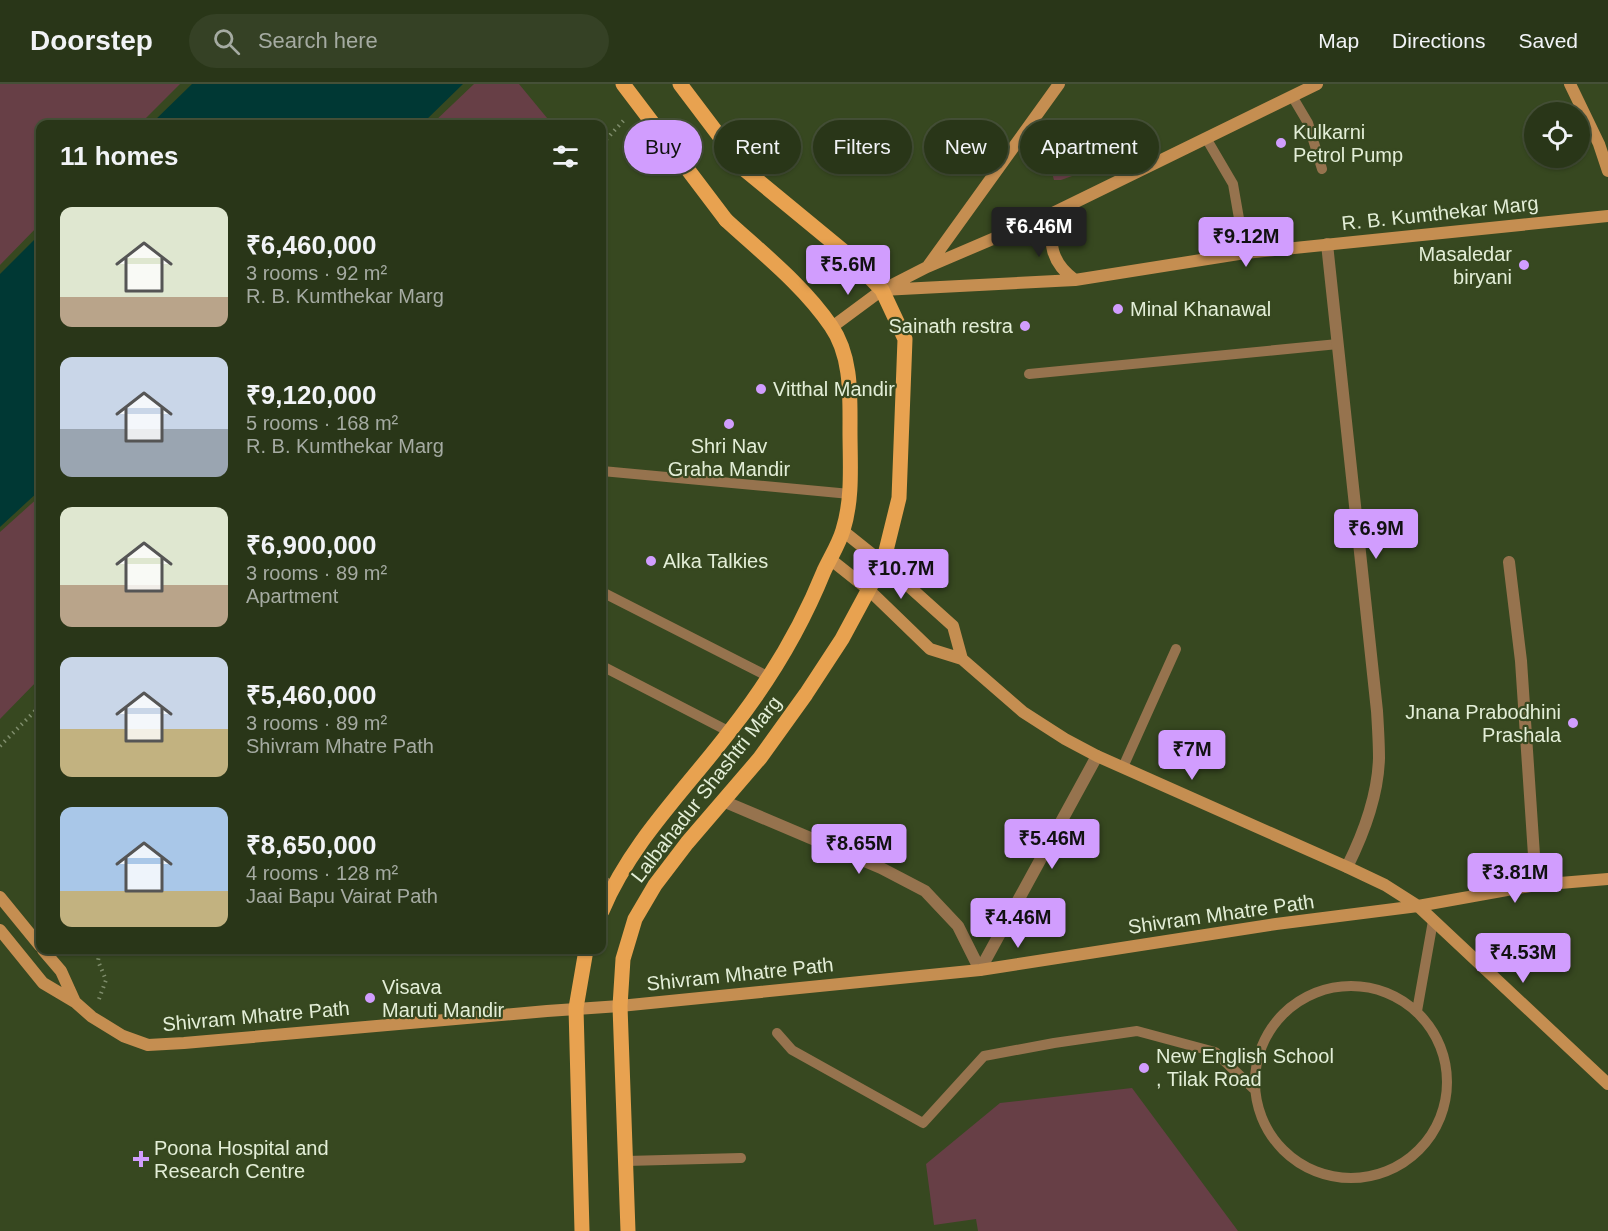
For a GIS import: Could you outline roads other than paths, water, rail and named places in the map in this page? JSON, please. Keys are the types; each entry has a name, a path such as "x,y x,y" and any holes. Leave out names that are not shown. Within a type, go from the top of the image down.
{"main road":[{"name":"Lalbahadur Shashtri Marg","path":"608,883 667,807 730,732 770,677 807,608 843,531 850,494 850,381 844,355 832,327 795,283 726,220 623,84"},
{"name":"Lalbahadur Shashtri Marg","path":"628,1231 620,1006 623,959 635,919 655,885 760,758 806,694 883,563 899,498 905,339 882,290 847,254 745,170 680,84"},
{"path":"582,1231 576,1008 585,954"}],"street":[{"path":"927,267 1059,84"},
{"path":"832,327 882,290 927,267 1051,214 1317,84"},
{"path":"1570,84 1599,144 1608,171"},
{"path":"1051,214 1050,240 1055,258 1062,271 1075,280"},
{"name":"R. B. Kumthekar Marg","path":"882,290 1075,280 1245,253 1608,216"},
{"path":"1327,244 1377,711 1379,760 1372,802 1362,837 1347,867"},
{"path":"843,531 883,563 953,626 962,659"},
{"path":"830,559 869,590 930,649 962,659 1023,712 1065,740 1347,867 1385,885 1418,906 1608,1084"},
{"path":"1509,562 1521,661 1536,885"},
{"path":"980,970 1097,756"},
{"path":"723,801 881,868 925,891 958,926 980,970"},
{"name":"Shivram Mhatre Path","path":"0,930 43,983 75,1002 92,1017 123,1036 148,1045 620,1006 980,970 1276,924 1418,906 1536,885 1608,879"},
{"path":"0,897 36,941"},
{"path":"47,954 61,971 75,1002"}],"lane":[{"path":"1292,96 1308,123 1322,169"},
{"path":"1206,138 1233,184 1245,253"},
{"path":"1029,374 1338,344"},
{"path":"606,471 850,494"},
{"path":"606,594 770,677"},
{"path":"1123,767 1176,649"},
{"path":"606,668 730,732"},
{"path":"1417,1011 1433,921"},
{"path":"1357,986 1389,993 1417,1011 1437,1036 1447,1065 1447,1097 1437,1126 1419,1152 1393,1169 1363,1178 1331,1177 1302,1165 1278,1146 1262,1119 1254,1089 1258,1056 1272,1027 1295,1004 1325,989 1357,986"},
{"path":"777,1033 792,1050 923,1123 984,1056 1137,1031 1215,1052 1254,1089"},
{"path":"626,1161 741,1158"}],"water":[{"path":"192,84 463,84 426,120 155,120"},
{"path":"36,238 36,494 0,527 0,274"}],"place":[{"name":"Kulkarni Petrol Pump","path":"1281,143"},
{"name":"Masaledar biryani","path":"1524,265"},
{"name":"Minal Khanawal","path":"1118,309"},
{"name":"Sainath restra","path":"1025,326"},
{"name":"Vitthal Mandir","path":"761,389"},
{"name":"Shri Nav Graha Mandir","path":"729,424"},
{"name":"Alka Talkies","path":"651,561"},
{"name":"Jnana Prabodhini Prashala","path":"1573,723"},
{"name":"Visava Maruti Mandir","path":"370,998"},
{"name":"New English School , Tilak Road","path":"1144,1068"},
{"name":"Poona Hospital and Research Centre","path":"141,1159"}]}
